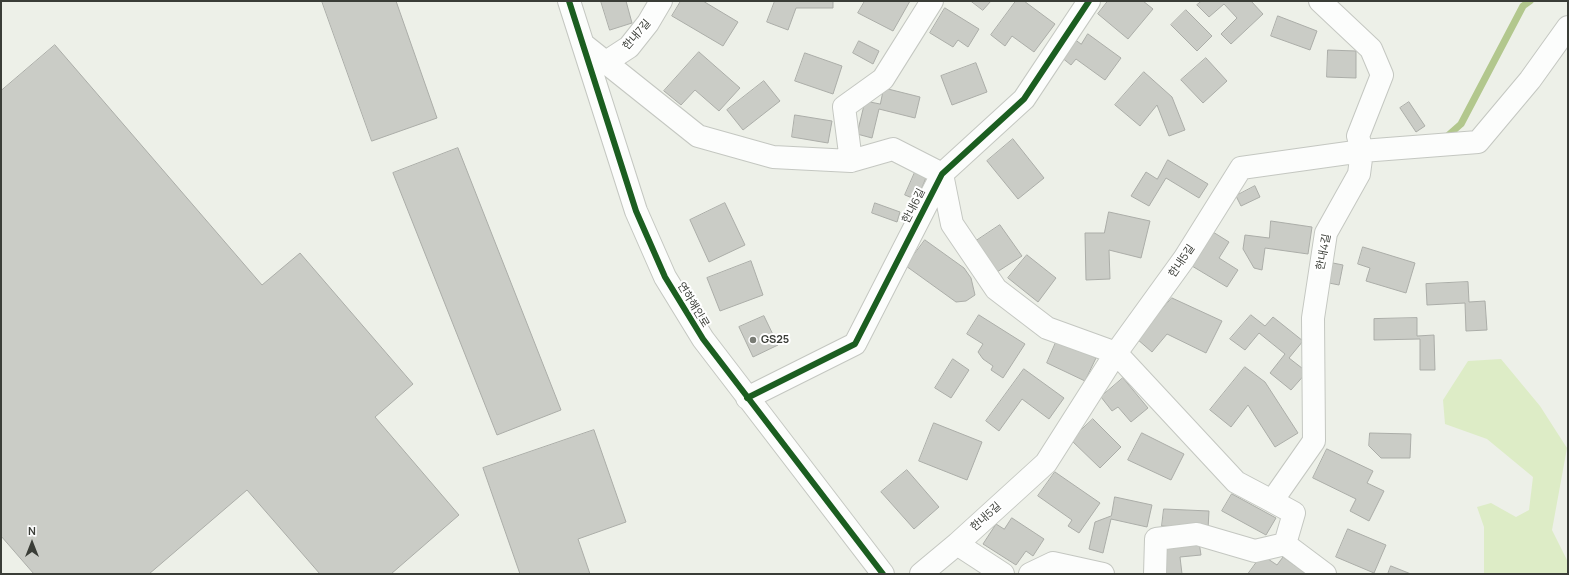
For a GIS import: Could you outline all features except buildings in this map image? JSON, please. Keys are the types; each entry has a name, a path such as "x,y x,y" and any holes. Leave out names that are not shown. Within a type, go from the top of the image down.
{"street":[{"name":"연하해안로","path":"569,1 636,211 665,277 702,339 883,574"},
{"name":"한내7길","path":"606,62 629,47 648,23 661,1"},
{"path":"851,161 844,107 883,79 932,1"},
{"name":"한내6길","path":"747,398 855,344 942,174 1024,99 1089,1"},
{"path":"1320,1 1371,49 1382,75 1358,136 1362,151 1478,142 1530,80 1568,27"},
{"path":"584,45 698,136 773,157 851,161 893,149 942,174 952,224 996,289 1047,328 1116,353 1236,482 1294,513 1285,544"},
{"name":"한내5길","path":"921,574 957,544 1046,463 1116,353 1184,259 1241,168 1362,151"},
{"name":"한내4길","path":"1272,501 1314,441 1313,318 1326,233 1359,174 1362,151"},
{"path":"1155,574 1156,539 1197,534 1255,551 1285,544 1326,574"},
{"path":"957,544 1003,574"},
{"path":"1030,574 1054,563 1102,574"}],"green space":[{"path":"1501,359 1540,406 1567,448 1552,530 1568,562 1568,574 1484,574 1484,527 1477,507 1491,503 1516,517 1529,510 1533,477 1487,439 1445,424 1443,400 1468,361"}],"waterway":[{"path":"1444,139 1461,124 1523,6 1530,1"}],"cycle path":[{"path":"569,1 636,211 665,277 703,339 883,574"},
{"path":"747,398 855,344 942,174 1024,99 1089,1"}],"place":[{"name":"GS25","path":"753,340"}]}
